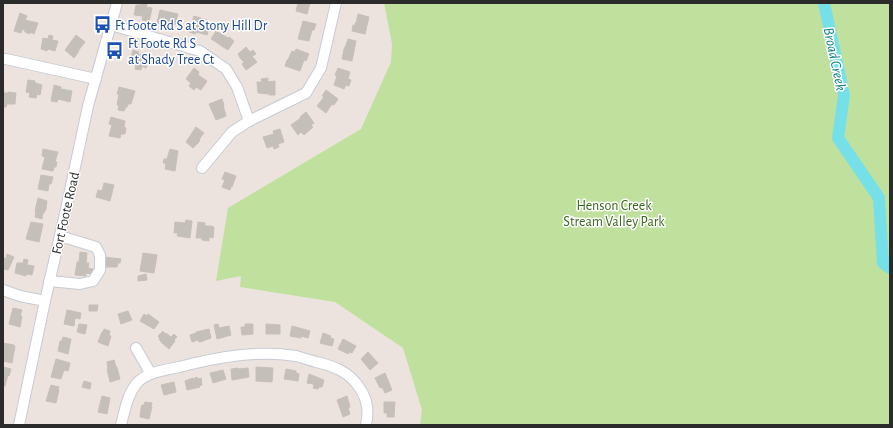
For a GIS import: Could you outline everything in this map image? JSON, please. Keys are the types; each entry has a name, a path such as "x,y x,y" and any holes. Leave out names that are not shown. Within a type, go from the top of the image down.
{"street":[{"name":"Fort Foote Road","path":"19,425 88,106 117,3"},
{"path":"202,168 232,132 249,121 306,92 321,68 336,3"},
{"path":"111,25 200,51 226,69 237,87 249,121"},
{"path":"6,59 96,79"},
{"path":"49,281 80,284 93,281 100,270 100,255 96,247 60,236"},
{"path":"3,290 20,296 45,301"},
{"path":"136,348 151,374"},
{"path":"121,425 130,395 138,383 151,374 223,356 246,354 297,357 334,367 350,377 358,385 366,403 366,425"}],"green space":[{"name":"Henson Creek Stream Valley Park","path":"384,3 890,3 890,425 420,425 422,410 403,348 335,302 240,287 241,276 216,281 228,208 361,129 391,62 392,44"}],"building":[{"path":"140,3 147,4 146,7 152,8 149,22 142,20 143,16 134,15 136,5 140,5"},
{"path":"298,3 310,3 307,14 296,11"},
{"path":"160,10 178,14 175,25 165,23 164,25 157,23"},
{"path":"20,13 27,16 25,20 38,23 34,34 25,32 22,29 21,33 14,31"},
{"path":"358,14 369,17 365,34 352,31"},
{"path":"194,16 207,20 206,23 210,25 207,35 189,32"},
{"path":"303,21 316,24 314,30 312,30 309,41 298,39"},
{"path":"216,31 234,41 228,50 211,39"},
{"path":"49,35 53,36 52,40 58,41 55,51 41,49 43,38 48,39"},
{"path":"76,35 85,42 74,58 65,50"},
{"path":"348,39 356,41 352,61 342,59"},
{"path":"246,47 250,52 253,50 256,54 252,56 257,62 246,70 242,64 244,62 238,54"},
{"path":"296,49 309,54 306,61 304,60 300,71 285,66 292,51 295,52"},
{"path":"133,50 139,52 138,54 149,57 146,68 142,66 141,70 135,69 136,65 129,64"},
{"path":"194,68 199,72 198,75 207,81 201,90 196,87 194,90 189,86 191,83 186,79"},
{"path":"338,68 350,72 348,79 351,80 349,86 346,85 344,89 334,85 337,76 335,75"},
{"path":"268,78 268,82 275,81 275,95 258,93 257,82 262,82 261,79"},
{"path":"28,80 35,81 35,83 42,85 40,95 37,94 36,98 29,97 30,93 26,92"},
{"path":"54,85 61,87 61,89 72,91 70,102 58,99 57,102 51,101"},
{"path":"119,87 135,91 131,104 128,104 124,111 118,110 119,106 117,105 119,94 117,94"},
{"path":"326,90 338,99 334,105 332,104 326,113 317,106 324,97 322,96"},
{"path":"3,91 4,93 16,93 15,104 7,104 6,107 3,107"},
{"path":"222,99 226,116 216,120 209,104"},
{"path":"306,112 314,123 311,125 313,127 304,135 301,132 298,135 291,125 301,118 300,117"},
{"path":"111,117 125,121 125,134 121,134 120,138 109,136 112,125 109,124"},
{"path":"196,127 204,133 199,142 193,148 186,142"},
{"path":"280,129 284,142 278,144 279,147 274,149 273,146 267,148 263,137 274,134 273,131"},
{"path":"43,149 58,152 55,162 57,162 56,167 54,167 53,171 42,169 45,157 42,156"},
{"path":"170,149 178,151 175,171 165,169 166,163 163,163 164,159 167,159"},
{"path":"225,172 236,176 230,190 222,187 225,180 222,179"},
{"path":"41,175 53,177 51,184 49,184 48,191 38,189"},
{"path":"104,183 114,185 110,201 96,197 98,190 102,191"},
{"path":"38,198 47,201 42,219 35,217"},
{"path":"186,220 192,221 190,238 177,236 178,233 174,233 175,222 185,223"},
{"path":"31,222 43,224 39,242 26,239"},
{"path":"198,222 205,223 205,226 214,227 213,238 209,237 209,241 202,240 202,238 196,238"},
{"path":"80,252 87,253 86,263 89,263 88,268 93,269 92,274 86,273 86,276 75,275"},
{"path":"143,253 157,255 154,273 140,271"},
{"path":"7,254 14,257 8,270 3,269 3,257 6,259"},
{"path":"104,257 121,259 117,267 103,267"},
{"path":"24,259 28,260 27,265 34,266 32,275 26,274 26,276 15,273 17,263 23,263"},
{"path":"146,274 147,280 138,281 138,276"},
{"path":"89,305 98,305 97,311 89,311"},
{"path":"13,308 22,310 20,316 22,316 20,327 9,324"},
{"path":"67,310 81,313 80,319 75,318 74,326 64,324"},
{"path":"128,311 132,320 121,324 118,314"},
{"path":"144,314 147,316 148,314 159,322 154,329 140,321"},
{"path":"79,324 87,325 85,334 77,332"},
{"path":"218,324 219,328 229,326 231,335 217,339 214,325"},
{"path":"245,324 253,324 253,334 242,335 241,327 245,327"},
{"path":"266,324 280,325 280,334 266,334"},
{"path":"292,326 310,331 308,338 301,336 301,338 290,336"},
{"path":"104,329 110,331 109,335 111,336 108,346 98,342"},
{"path":"209,329 211,338 199,342 198,340 192,342 190,335"},
{"path":"163,331 171,337 174,334 177,337 169,349 162,343 158,336"},
{"path":"323,333 334,339 332,346 320,343"},
{"path":"63,337 71,339 68,354 58,351 60,341 62,341"},
{"path":"343,339 356,346 352,353 349,352 348,354 338,349"},
{"path":"3,343 15,346 12,363 3,361"},
{"path":"368,352 378,363 370,370 361,359"},
{"path":"56,359 70,363 68,371 64,370 61,379 51,377"},
{"path":"114,360 120,379 110,382 107,362"},
{"path":"3,367 11,369 5,386 3,386"},
{"path":"256,367 273,368 272,382 256,381"},
{"path":"248,368 249,377 232,380 231,369"},
{"path":"286,369 296,371 296,373 299,374 298,381 284,379"},
{"path":"223,370 226,379 213,383 210,373"},
{"path":"385,373 392,390 385,393 382,387 380,388 375,378"},
{"path":"309,374 324,380 322,387 319,387 318,389 313,388 313,384 307,383"},
{"path":"197,377 198,379 201,378 202,385 199,386 200,387 187,390 185,381"},
{"path":"84,381 91,383 90,389 82,387"},
{"path":"174,382 176,392 164,395 161,385"},
{"path":"51,385 59,387 56,403 46,401"},
{"path":"102,396 110,398 107,414 98,412"},
{"path":"347,396 350,414 343,417 337,400"},
{"path":"145,402 152,403 149,419 140,417 142,405 144,405"},
{"path":"384,402 395,402 394,417 387,417 387,413 384,413"}],"waterway":[{"name":"Broad Creek","path":"824,3 844,95 838,138 879,198 883,263 890,268"}],"place":[{"name":"Ft Foote Rd S at Stony Hill Dr","path":"102,25"},
{"name":"Ft Foote Rd S at Shady Tree Ct","path":"115,51"}]}
